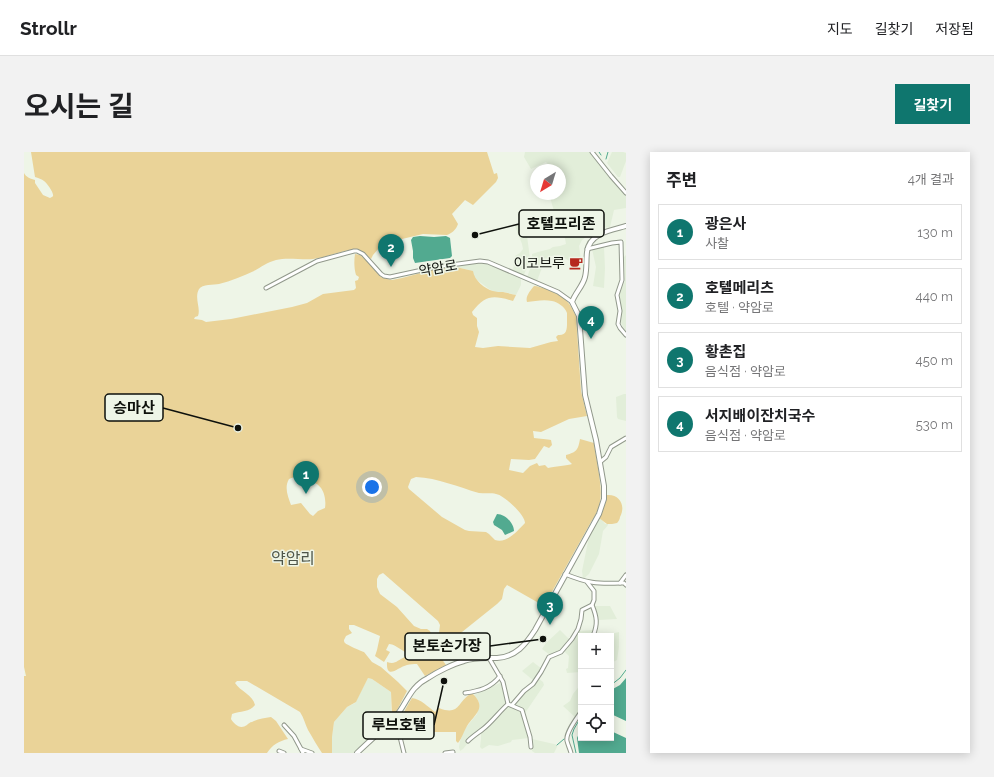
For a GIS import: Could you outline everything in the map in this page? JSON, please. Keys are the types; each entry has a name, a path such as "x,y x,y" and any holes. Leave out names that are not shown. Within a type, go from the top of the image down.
{"street":[{"path":"592,152 626,193"},
{"path":"357,753 398,715 412,691 417,685 426,679 464,661 502,657 512,654 521,648 535,630 599,514 603,504 604,486 596,440 585,395 579,316 572,302 585,278 587,249 592,240 601,234 626,226"},
{"path":"587,249 621,242 622,280 617,295 620,311 618,324 626,335"},
{"name":"약암로","path":"266,288 317,261 350,251 357,251 365,256 381,274 390,277 436,267 480,261 488,262 558,292 572,302"},
{"path":"621,251 626,253"},
{"path":"600,462 606,457 611,447 626,438"},
{"path":"566,574 586,582 605,584 624,583 626,585"},
{"path":"620,583 626,575"},
{"path":"468,741 484,728 499,712 534,684 549,658 561,652 569,644 578,629 582,610 592,605 594,600 594,591 586,582"},
{"path":"592,605 595,611 597,624 594,633"},
{"path":"489,658 500,676 510,704 522,710 532,747"},
{"path":"465,693 490,686 500,676"},
{"path":"398,715 399,733 404,753 407,753"},
{"path":"572,753 567,742 567,737 578,717"},
{"path":"284,725 294,736 303,753"},
{"path":"301,749 312,753"},
{"path":"279,751 284,753"},
{"path":"445,753 453,752"}],"shaded area":[{"path":"31,152 487,152 494,174 497,173 498,178 496,182 473,205 465,200 452,214 458,224 455,230 451,233 447,235 423,234 402,239 379,248 371,259 358,249 313,259 280,259 273,261 232,280 201,287 197,296 199,313 194,319 206,322 231,319 307,303 323,294 354,290 356,288 355,281 358,280 359,277 356,275 355,270 355,254 360,255 381,277 387,279 392,280 432,270 456,267 473,271 475,278 483,286 490,290 516,295 513,301 494,297 486,299 481,302 472,312 477,318 479,332 475,347 483,348 498,346 530,348 558,341 556,337 564,334 567,328 567,313 565,309 557,302 540,300 527,302 527,298 534,286 546,289 564,299 576,316 581,391 587,416 569,419 541,432 533,431 534,438 551,440 552,445 549,448 544,446 535,459 511,459 509,470 523,473 530,466 537,463 539,466 545,465 548,468 572,464 566,458 566,455 573,453 576,450 579,446 580,439 594,443 601,496 598,510 544,606 507,585 504,589 502,599 497,604 452,640 439,633 440,625 438,621 383,573 379,575 377,579 377,587 380,594 397,607 414,626 430,631 437,641 437,651 446,665 425,676 417,664 407,665 391,672 388,671 387,662 395,663 405,657 405,652 389,644 386,650 390,652 384,662 375,656 380,636 354,625 349,625 349,629 352,633 346,636 344,640 345,643 364,652 372,662 381,667 407,691 396,712 392,716 391,692 372,679 368,678 356,702 347,707 334,722 332,753 322,753 308,730 300,712 247,681 237,681 235,683 252,698 255,705 248,710 232,714 231,719 234,723 242,727 257,720 271,717 276,721 288,739 276,744 267,753 24,753 24,676 26,676 24,667 24,173 27,177 35,180 35,183 43,195 50,198 53,197 51,190 45,182 35,177","holes":["302,474 306,482 316,483 322,489 324,494 325,508 318,511 313,516 301,503 291,505 288,495 287,486 289,479","416,477 440,481 479,493 499,495 516,508 525,523 512,536 499,541 495,540 486,532 465,530 442,517 409,489 408,487 411,479"]},
{"path":"525,152 589,152 626,196 626,208 614,210 610,227 603,228 600,222 588,228 590,234 582,240 579,246 581,260 570,261 559,255 551,256 547,263 543,265 537,281 527,277 532,264 532,254 566,244 564,233 551,200 566,200 566,164 548,164 546,162 542,164 530,164 530,167 524,157"},
{"path":"612,152 626,153 626,161 620,177 618,177 607,163"},
{"path":"523,224 527,236 530,259 524,275 522,275 513,271 515,256 523,249 515,226"},
{"path":"446,236 450,238 452,256 450,258 415,263 411,240 413,237"},
{"path":"604,247 604,288 593,286 596,267 592,249"},
{"path":"626,255 626,332 621,323 622,310 619,295 625,281 624,257"},
{"path":"481,263 490,265 521,279 521,285 516,295 504,292 495,292 477,280 469,270 456,267"},
{"path":"626,394 626,421 618,419 617,417 616,397"},
{"path":"607,495 615,496 621,502 622,513 617,523 607,524 599,518"},
{"path":"497,514 500,514 508,520 514,528 514,531 505,535 502,530 494,525 493,522"},
{"path":"598,519 601,519 608,525 603,531 599,554 589,574 583,579 582,571 590,532"},
{"path":"594,606 610,606 617,619 599,620"},
{"path":"560,630 570,640 560,651 550,655 542,649 546,643"},
{"path":"593,630 592,633 578,633 578,672 567,673 566,669 568,668 569,656 564,651 579,631"},
{"path":"619,632 617,660 614,662 614,633"},
{"path":"533,662 542,669 534,681 522,671"},
{"path":"368,678 372,679 391,692 391,715 393,716 353,753 332,753 334,722 347,707 355,703"},
{"path":"626,678 626,721 614,715 614,688 620,685"},
{"path":"539,679 544,685 525,713 522,708 515,704 523,694 533,687"},
{"path":"500,683 506,704 520,711 529,738 512,740 511,742 498,746 489,745 482,749 480,747 481,733 472,738 460,751 460,741 464,730 477,714 479,702 474,695"},
{"path":"578,688 578,715 576,718 563,706 570,701"},
{"path":"470,694 473,694 477,699 479,707 458,743 456,741 456,732 433,732 424,730 402,735 401,720 404,711 412,698 421,702 435,712 439,708 446,710 454,709"},
{"path":"614,732 626,738 626,753 579,753 577,738 578,736 578,741 614,741"},
{"path":"532,739 554,744 557,745 557,747 554,753 535,753 532,751"}],"waterway":[{"path":"606,159 608,152"},
{"path":"614,683 626,670"},
{"path":"576,753 572,735 578,722"},
{"path":"557,745 564,739"}],"place":[{"name":"호텔프리존","path":"475,235"},
{"name":"이코브루","path":"576,263"},
{"name":"호텔메리츠","path":"391,267"},
{"name":"서지배이잔치국수","path":"591,339"},
{"name":"승마산","path":"238,428"},
{"name":"광은사","path":"306,494"},
{"name":"황촌집","path":"550,625"},
{"name":"본토손가장","path":"543,639"},
{"name":"루브호텔","path":"444,681"}],"district":[{"name":"약암리","path":"293,558"}]}
